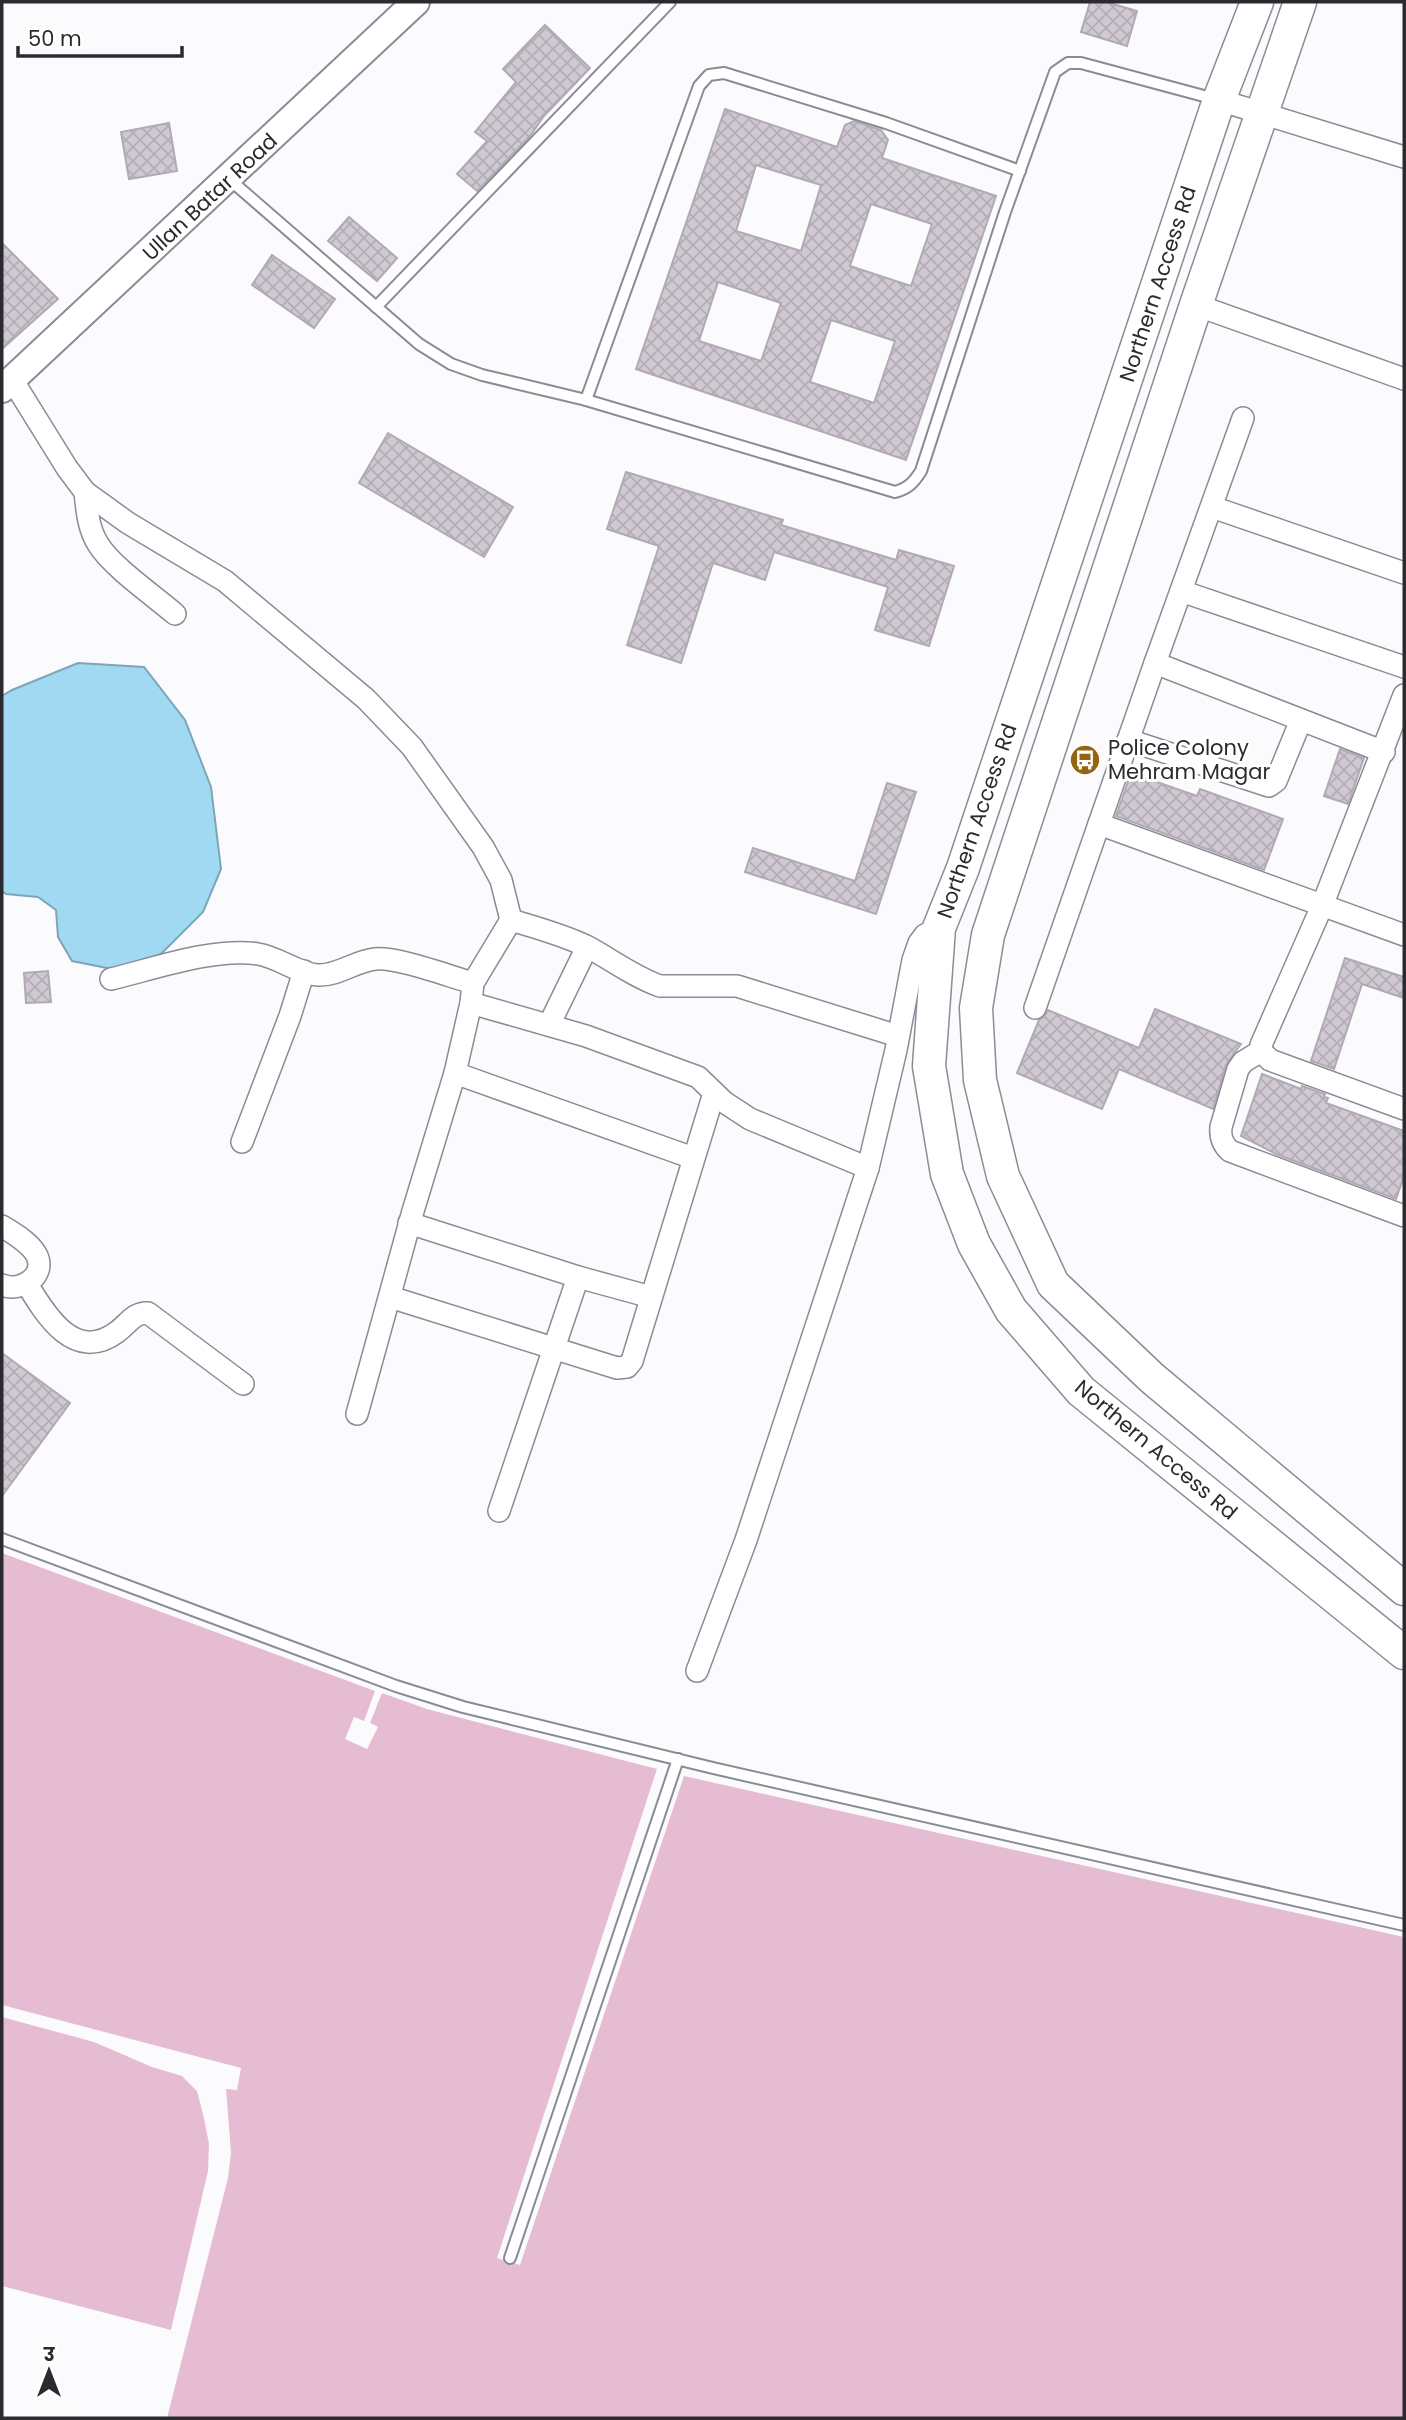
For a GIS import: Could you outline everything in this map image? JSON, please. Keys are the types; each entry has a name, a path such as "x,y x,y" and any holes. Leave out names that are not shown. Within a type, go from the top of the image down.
{"main road":[{"name":"Northern Access Rd","path":"1257,2 1219,100 963,868 939,928 929,1066 947,1174 974,1244 1011,1310 1082,1391 1404,1653"},
{"name":"Northern Access Rd","path":"1300,2 1196,306 988,935 976,1008 980,1080 1003,1176 1053,1284 1152,1378 1404,1590"},
{"path":"963,868 1006,880"}],"street":[{"name":"Ullan Batar Road","path":"7,385 416,2"},
{"path":"1219,100 1404,157"},
{"path":"1196,306 1404,379"},
{"path":"7,385 85,492 128,523 225,581 366,699 412,747 483,847 501,880 511,920 472,993 455,1073 409,1223 357,1414"},
{"path":"1035,1008 1154,663 1243,418"},
{"path":"85,492 89,523 98,544 107,556 174,614"},
{"path":"1212,507 1404,573"},
{"path":"1181,591 1404,667"},
{"path":"1154,663 1384,751"},
{"path":"1404,695 1322,906 1262,1038 1261,1051 1270,1060 1281,1065 1404,1109"},
{"path":"1128,740 1269,786 1276,781 1301,720"},
{"path":"1099,824 1404,935"},
{"path":"511,920 552,932 587,947 648,982 660,986 737,986 898,1036"},
{"path":"697,1671 747,1540 868,1168 913,960 925,935 939,928"},
{"path":"549,1026 587,947"},
{"path":"111,979 229,953 266,956 314,975 325,975 368,960 388,959 549,1026 586,1036 698,1077 723,1102 750,1119 868,1168"},
{"path":"242,1142 304,971"},
{"path":"1261,1051 1243,1062 1238,1069 1221,1126 1220,1135 1225,1147 1404,1216"},
{"path":"455,1073 693,1158"},
{"path":"390,1297 617,1368 627,1367 632,1361 714,1093"},
{"path":"409,1223 578,1277 651,1297"},
{"path":"2,1226 36,1253 39,1262 37,1272 27,1284 19,1288 2,1285"},
{"path":"499,1511 578,1277"},
{"path":"27,1284 43,1311 59,1329 76,1340 89,1343 102,1341 138,1314 148,1313 243,1384"}],"lane":[{"path":"376,307 670,2"},
{"path":"229,179 419,344 451,365 586,400 895,492 906,489 921,471 1055,72 1068,63 1081,63 1219,100"},
{"path":"586,400 699,86 709,75 724,73 749,80 886,123 1020,172"},
{"path":"2,1539 396,1686 463,1707 678,1759 1404,1925"},
{"path":"510,2258 678,1759"}],"shaded area":[{"path":"2,1553 375,1691 364,1721 354,1717 345,1739 367,1749 378,1727 370,1723 382,1693 427,1709 657,1769 497,2258 520,2265 684,1776 1404,1937 1404,2418 167,2418 228,2178 231,2152 226,2089 237,2090 241,2068 2,2005"},
{"path":"2,2017 94,2042 152,2067 182,2076 197,2091 209,2144 208,2171 171,2330 2,2286"}],"water":[{"path":"78,663 144,667 185,720 211,787 221,869 203,912 161,954 122,971 72,961 58,937 56,910 38,897 6,894 2,891 2,696"}],"building":[{"path":"1090,2 1106,2 1137,11 1127,46 1081,32"},
{"path":"545,25 590,68 477,191 457,174 487,141 475,132 516,82 503,69"},
{"path":"725,109 837,147 845,125 854,121 881,130 888,140 882,158 996,196 906,460 636,369","holes":["756,165 821,185 801,251 736,231","871,204 932,224 911,286 850,266","718,282 781,303 761,361 699,341","831,320 895,341 874,403 810,382"]},
{"path":"169,123 177,171 129,179 121,132"},
{"path":"349,217 397,258 377,281 328,241"},
{"path":"2,243 58,299 2,349"},
{"path":"272,255 335,299 314,328 252,285"},
{"path":"388,433 513,507 484,557 359,483"},
{"path":"626,472 783,520 781,525 896,560 899,550 954,566 929,646 875,630 888,587 774,552 765,580 713,563 681,663 627,645 659,546 607,529"},
{"path":"1340,749 1364,758 1348,804 1324,796"},
{"path":"1131,773 1197,796 1200,789 1283,819 1264,870 1116,816"},
{"path":"887,783 916,792 876,914 745,872 753,848 855,881"},
{"path":"1345,958 1404,977 1404,998 1362,984 1334,1069 1311,1061"},
{"path":"48,971 51,1002 26,1003 24,973"},
{"path":"1155,1009 1241,1044 1226,1065 1213,1109 1119,1069 1102,1109 1017,1073 1039,1020 1048,1010 1139,1048"},
{"path":"1262,1074 1301,1089 1302,1086 1325,1094 1324,1097 1328,1098 1326,1103 1404,1131 1404,1176 1396,1199 1276,1154 1241,1136"},
{"path":"2,1353 70,1403 2,1496"}],"place":[{"name":"Police Colony Mehram Magar","path":"1085,760"}]}
